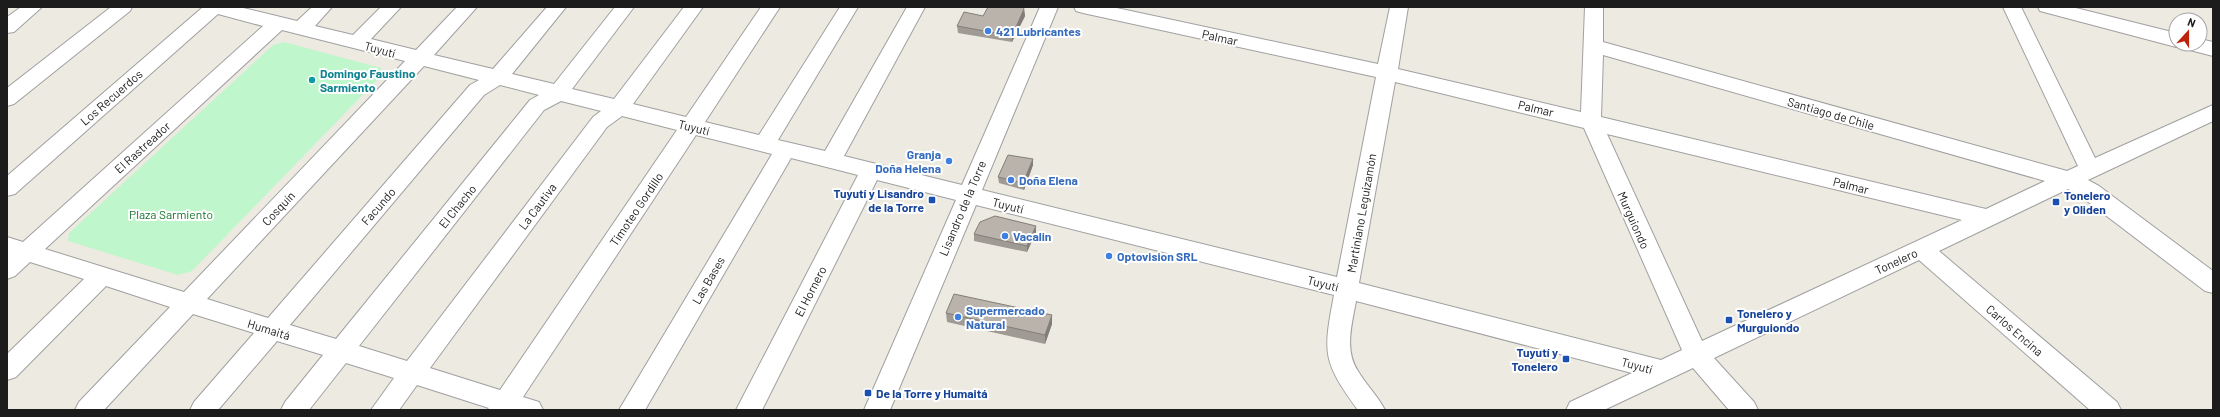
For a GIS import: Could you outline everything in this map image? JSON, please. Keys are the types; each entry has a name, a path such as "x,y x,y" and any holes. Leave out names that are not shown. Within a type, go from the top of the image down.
{"street":[{"path":"7,27 34,7"},
{"path":"7,99 123,7"},
{"name":"Tuyutí","path":"215,7 250,11 278,23 300,29 1347,289 1663,371"},
{"name":"Los Recuerdos","path":"7,188 215,7"},
{"path":"300,29 323,7"},
{"path":"356,43 392,7"},
{"name":"Cosquín","path":"88,410 468,7"},
{"name":"Facundo","path":"203,410 477,90 497,78 557,7"},
{"name":"El Chacho","path":"294,410 537,105 558,93 625,7"},
{"name":"La Cautiva","path":"384,410 600,122 619,108 694,7"},
{"name":"Timoteo Gordillo","path":"503,406 771,7"},
{"name":"Las Bases","path":"632,410 849,7"},
{"path":"830,161 916,7"},
{"name":"Lisandro de la Torre","path":"877,410 967,195 1049,7"},
{"name":"Palmar","path":"1083,7 1387,73 1591,121 1987,218"},
{"name":"Martiniano Leguizamón","path":"1372,410 1347,376 1339,356 1338,336 1398,7"},
{"name":"Murguiondo","path":"1594,7 1591,121 1686,338 1715,378 1745,410"},
{"path":"2012,7 2090,170"},
{"path":"2047,7 2168,38"},
{"name":"El Rastreador","path":"7,270 17,249 278,23"},
{"name":"Santiago de Chile","path":"1593,46 2069,180 2091,192 2213,284"},
{"name":"Tonelero","path":"1579,410 2213,112"},
{"name":"El Hornero","path":"749,410 871,171"},
{"name":"Humaitá","path":"17,249 411,373 503,406 530,410"},
{"name":"Carlos Encina","path":"1921,249 2108,410"},
{"path":"7,370 102,276"}],"green space":[{"name":"Plaza Sarmiento","path":"284,42 381,68 382,75 192,271 178,275 68,241 69,233 273,45"}],"building":[{"path":"988,7 1023,7 1024,9 1012,36 957,26 964,12 983,16"},
{"path":"1008,155 1033,159 1023,183 998,177"},
{"name":"Vacalin","path":"995,216 1036,226 1027,246 974,234 980,222"},
{"path":"954,294 1052,315 1045,335 946,313"}],"place":[{"name":"421 Lubricantes","path":"988,31"},
{"name":"Domingo Faustino Sarmiento","path":"312,80"},
{"name":"Granja Doña Helena","path":"949,161"},
{"name":"Doña Elena","path":"1011,180"},
{"name":"Tuyutí y Lisandro de la Torre","path":"932,200"},
{"name":"Tonelero y Oliden","path":"2056,202"},
{"name":"Vacalin","path":"1005,236"},
{"name":"Optovision SRL","path":"1109,256"},
{"name":"Supermercado Natural","path":"958,317"},
{"name":"Tonelero y Murguiondo","path":"1729,320"},
{"name":"Tuyutí y Tonelero","path":"1566,359"},
{"name":"De la Torre y Humaitá","path":"868,393"}]}
